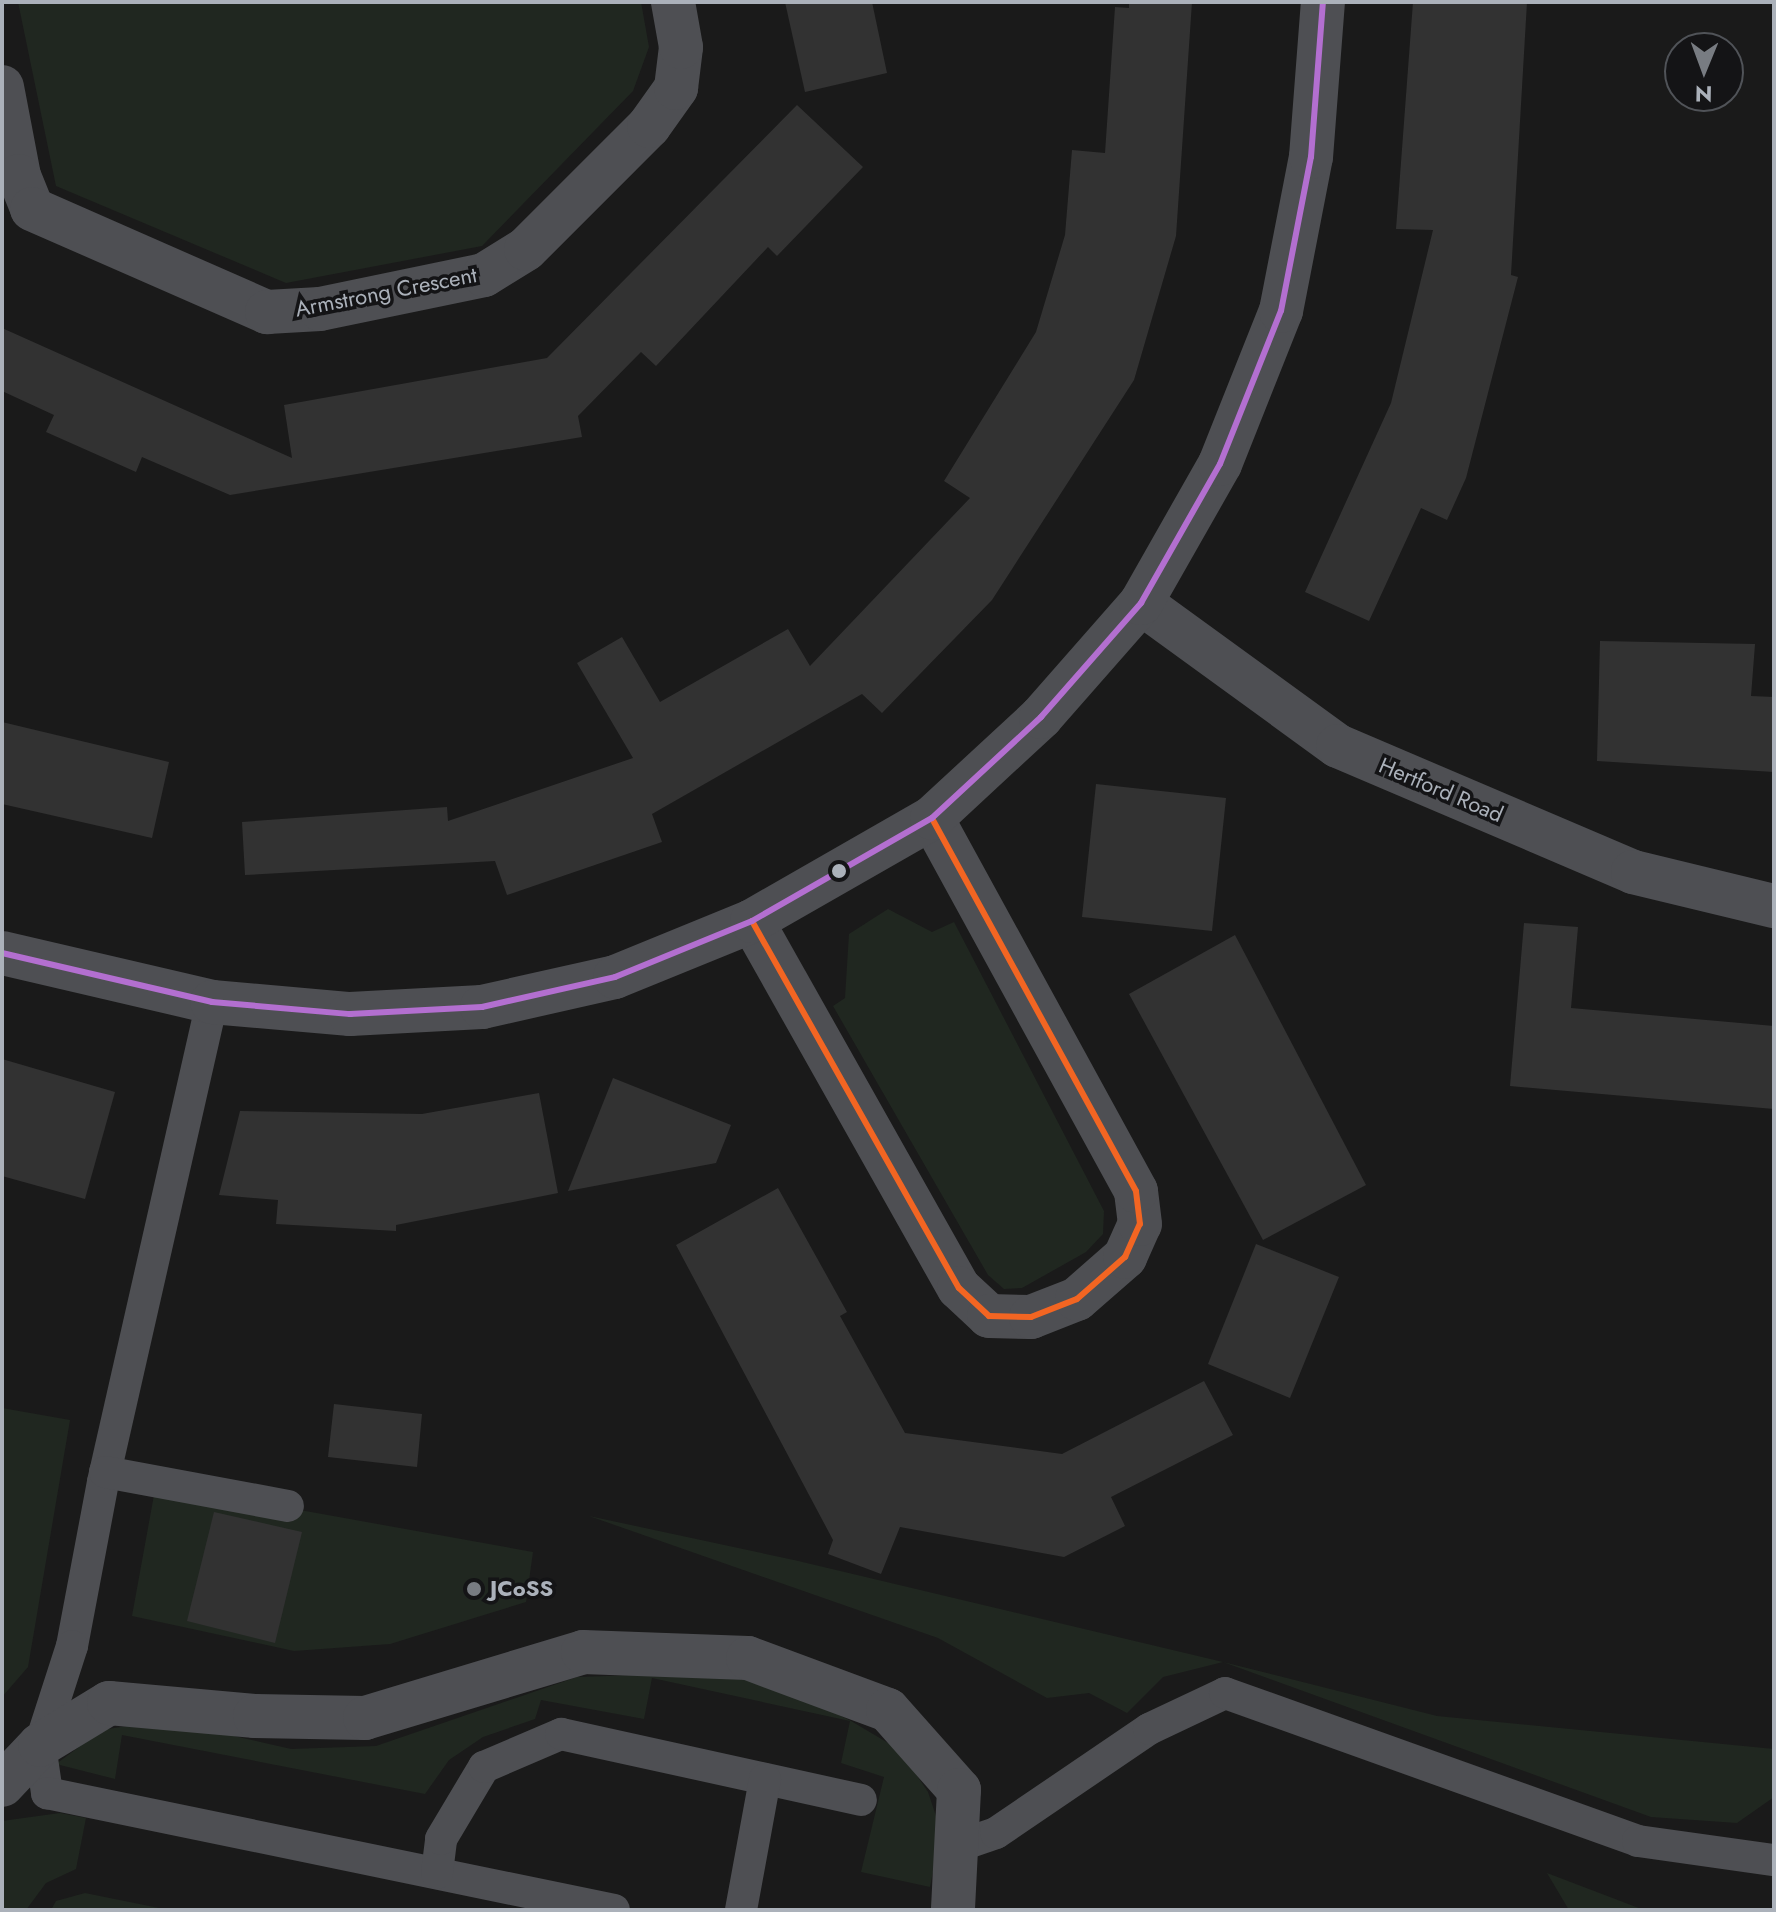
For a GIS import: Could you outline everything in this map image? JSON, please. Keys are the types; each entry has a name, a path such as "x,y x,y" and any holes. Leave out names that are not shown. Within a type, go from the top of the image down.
{"street":[{"name":"Armstrong Crescent","path":"2,87 19,176 32,209 267,312 320,309 484,275 526,249 649,126 676,88 681,47 673,2"},
{"path":"2,953 212,1002 350,1014 482,1007 615,977 752,921 932,818 1041,717 1141,603 1220,464 1281,311 1311,157 1323,2"},
{"name":"Hertford Road","path":"1141,603 1338,746 1633,872 1774,906"},
{"path":"752,921 959,1288 989,1316 1031,1317 1077,1299 1125,1257 1140,1224 1136,1191 932,818"},
{"path":"2,1785 40,1745 109,1703 255,1716 365,1718 583,1652 748,1658 888,1710 959,1790 953,1910"}],"lane":[{"path":"212,1002 105,1472 72,1646 40,1745 47,1793 614,1910"},
{"path":"105,1472 288,1506"},
{"path":"958,1846 996,1833 1149,1729 1225,1693 1638,1841 1774,1860"},
{"path":"437,1873 441,1839 484,1767 561,1734 861,1800"},
{"path":"741,1910 765,1779"}],"shaded area":[{"path":"18,2 641,2 649,47 633,91 482,246 286,283 56,186"},
{"path":"888,909 932,932 954,922 1104,1211 1103,1234 1086,1252 1022,1288 1004,1289 988,1275 833,1006 845,998 849,934"},
{"path":"2,1408 70,1420 28,1667 2,1697"},
{"path":"156,1484 533,1552 526,1602 390,1644 294,1651 132,1616"},
{"path":"589,1516 794,1560 1223,1662 1163,1677 1127,1713 1089,1693 1047,1698 938,1638"},
{"path":"1223,1662 1437,1716 1774,1749 1774,1797 1737,1823 1651,1817"},
{"path":"729,1672 794,1692 851,1721 900,1750 928,1792 941,1831 930,1887 861,1872 884,1777 841,1763 850,1721 652,1678 644,1719 541,1700 535,1719 483,1737 449,1760 425,1794 122,1735 115,1779 56,1764 102,1730 164,1720 291,1749 376,1746 577,1677"},
{"path":"60,1813 86,1818 76,1869 46,1883 26,1910 2,1910 2,1821"},
{"path":"1547,1873 1644,1910 1569,1910"},
{"path":"85,1893 169,1910 51,1910 56,1901"}],"building":[{"path":"785,2 872,2 887,73 805,92"},
{"path":"1129,2 1192,2 1176,236 1134,380 992,600 882,713 862,694 652,814 662,842 507,895 495,861 245,875 242,822 447,807 448,821 633,758 577,663 622,637 660,702 788,629 810,666 970,498 944,481 1036,332 1065,235 1072,150 1105,153 1115,7 1129,8"},
{"path":"1413,2 1527,2 1511,275 1518,277 1466,478 1447,520 1421,508 1369,621 1305,592 1391,403 1433,230 1396,229"},
{"path":"797,105 863,167 777,256 768,247 656,366 641,352 578,416 582,437 230,495 142,457 136,472 46,432 54,415 2,391 2,328 292,458 284,405 547,358"},
{"path":"1600,641 1755,644 1751,696 1774,697 1774,772 1597,761"},
{"path":"2,722 169,762 152,838 2,804"},
{"path":"1096,784 1226,798 1212,931 1082,917"},
{"path":"1524,923 1578,927 1571,1008 1774,1026 1774,1109 1510,1086"},
{"path":"1235,935 1366,1185 1263,1240 1129,994"},
{"path":"2,1059 115,1092 85,1199 2,1176"},
{"path":"613,1078 731,1125 716,1163 568,1191"},
{"path":"539,1093 558,1193 396,1225 396,1231 276,1224 278,1200 219,1195 240,1111 422,1114"},
{"path":"778,1188 847,1312 840,1316 905,1433 1062,1454 1204,1381 1233,1435 1111,1497 1125,1526 1064,1557 900,1527 881,1574 828,1554 833,1540 676,1245"},
{"path":"1256,1244 1339,1277 1290,1398 1208,1364"},
{"path":"334,1404 422,1414 417,1467 328,1457"},
{"path":"214,1512 302,1532 275,1643 187,1621"}],"transit line":[{"path":"2,953 212,1002 350,1014 482,1007 615,977 752,921 932,818 1041,717 1141,603 1220,464 1281,311 1311,157 1323,2"},
{"path":"752,921 959,1288 989,1316 1031,1317 1077,1299 1125,1257 1140,1224 1136,1191 932,818"}],"place":[{"name":"JCoSS","path":"474,1589"}]}
